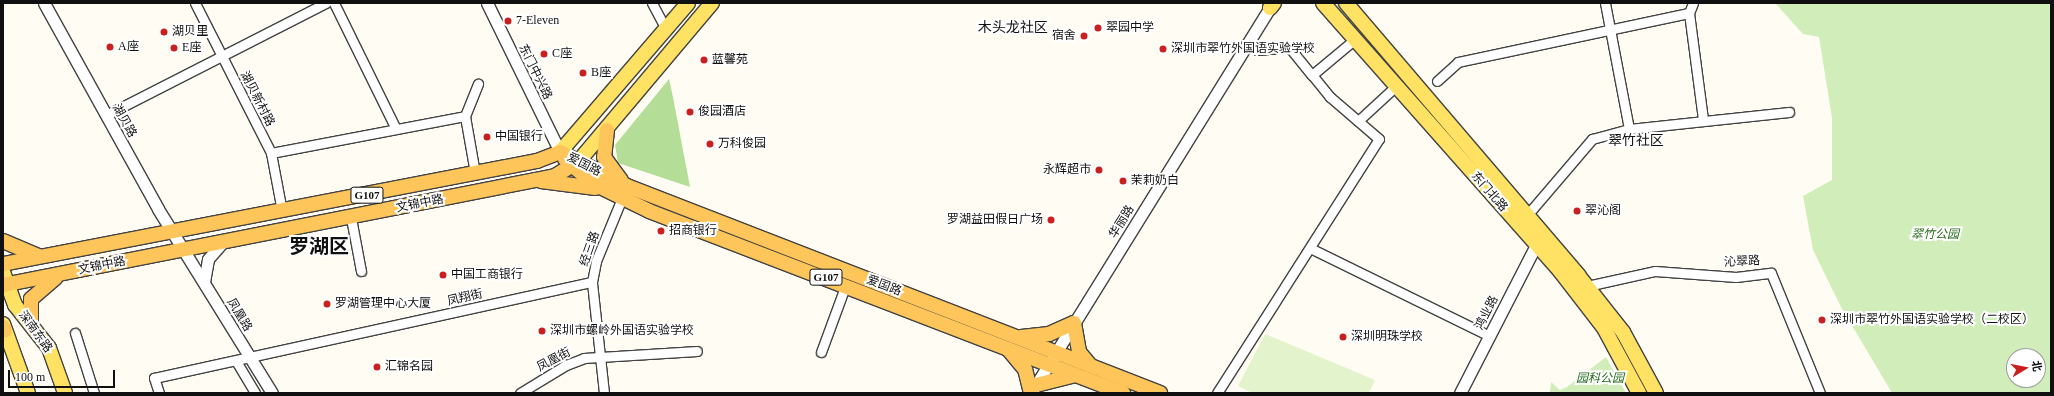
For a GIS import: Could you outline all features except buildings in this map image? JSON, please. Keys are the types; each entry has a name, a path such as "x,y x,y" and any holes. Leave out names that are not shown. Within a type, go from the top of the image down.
{"highway":[{"path":"607,130 604,157 624,192"},
{"name":"爱国路","path":"560,152 603,190 624,192 1052,358 1092,367 1160,393"},
{"name":"文锦中路","path":"3,264 282,212 476,173 560,152"},
{"name":"爱国路","path":"574,164 624,192 846,284 1012,342"},
{"name":"文锦中路","path":"4,280 66,273 351,218 535,180 574,164"},
{"path":"535,180 603,190"},
{"path":"3,241 22,252 45,257"},
{"path":"31,324 28,311 35,292 66,273"},
{"path":"1078,375 1032,390 1012,342 1049,334 1074,323 1079,352 1092,367"},
{"name":"爱国路","path":"1052,358 1078,375 1124,393"}],"main road":[{"path":"560,152 688,3"},
{"name":"文锦中路","path":"574,164 607,130 712,3"},
{"name":"东门北路","path":"1323,3 1536,246 1604,328 1639,393"},
{"name":"东门北路","path":"1346,3 1528,214 1587,286 1623,332 1656,393"},
{"name":"深南东路","path":"4,280 15,305 49,348 64,393"},
{"name":"深南东路","path":"4,327 28,393"}],"street":[{"name":"湖贝路","path":"44,3 183,251"},
{"name":"湖贝新村路","path":"195,3 270,153 282,212"},
{"path":"106,115 326,3"},
{"path":"334,3 396,129"},
{"name":"东门中兴路","path":"487,3 560,152"},
{"path":"652,3 666,29"},
{"path":"1605,3 1629,129"},
{"path":"1693,3 1688,12 1703,120"},
{"name":"华丽路","path":"1032,390 1272,4"},
{"path":"1437,81 1458,62 1610,26 1688,12"},
{"path":"1312,75 1354,39"},
{"path":"1217,393 1379,139 1358,121 1312,75 1289,47 1257,50 1246,45"},
{"path":"476,173 465,116 478,84"},
{"path":"1358,121 1396,86"},
{"path":"1528,214 1592,139 1629,129 1789,112"},
{"path":"270,153 465,116"},
{"name":"经三路","path":"604,393 592,282 596,261 624,192"},
{"path":"351,218 361,271"},
{"path":"205,284 205,265 222,243"},
{"name":"鸿业路","path":"1460,393 1536,246"},
{"path":"1310,248 1490,336"},
{"name":"凤凰路","path":"183,251 272,393"},
{"name":"沁翠路","path":"1587,286 1655,271 1736,277 1771,273 1820,393"},
{"name":"凤翔街","path":"159,393 154,378 592,282"},
{"path":"820,352 846,284"},
{"path":"75,333 94,393"},
{"name":"凤凰街","path":"520,393 566,365 601,357 697,352"},
{"path":"236,361 255,393"}],"green space":[{"name":"翠竹公园","path":"1775,3 2051,3 2051,393 1892,393 1841,307 1813,250 1803,196 1832,180 1832,118 1819,37 1803,34"},
{"path":"669,79 690,187 618,163 615,145"},
{"path":"1265,334 1375,380 1369,393 1253,393 1238,386"},
{"name":"园科公园","path":"1606,357 1626,393 1550,393 1551,382 1560,390 1567,387"}],"place":[{"name":"7-Eleven","path":"508,21"},
{"name":"翠园中学","path":"1098,28"},
{"name":"湖贝里","path":"164,32"},
{"name":"宿舍","path":"1084,36"},
{"name":"A座","path":"110,47"},
{"name":"E座","path":"174,48"},
{"name":"深圳市翠竹外国语实验学校","path":"1163,49"},
{"name":"C座","path":"544,54"},
{"name":"蓝馨苑","path":"704,60"},
{"name":"B座","path":"583,73"},
{"name":"俊园酒店","path":"690,112"},
{"name":"中国银行","path":"487,137"},
{"name":"万科俊园","path":"710,144"},
{"name":"永辉超市","path":"1099,170"},
{"name":"茉莉奶白","path":"1123,181"},
{"name":"翠沁阁","path":"1577,211"},
{"name":"罗湖益田假日广场","path":"1051,220"},
{"name":"招商银行","path":"661,231"},
{"name":"中国工商银行","path":"443,275"},
{"name":"罗湖管理中心大厦","path":"327,304"},
{"name":"深圳市翠竹外国语实验学校（二校区）","path":"1822,320"},
{"name":"深圳市螺岭外国语实验学校","path":"542,331"},
{"name":"深圳明珠学校","path":"1343,337"},
{"name":"汇锦名园","path":"377,367"}],"district":[{"name":"木头龙社区","path":"1013,28"},
{"name":"翠竹社区","path":"1636,141"},
{"name":"罗湖区","path":"319,246"}]}
